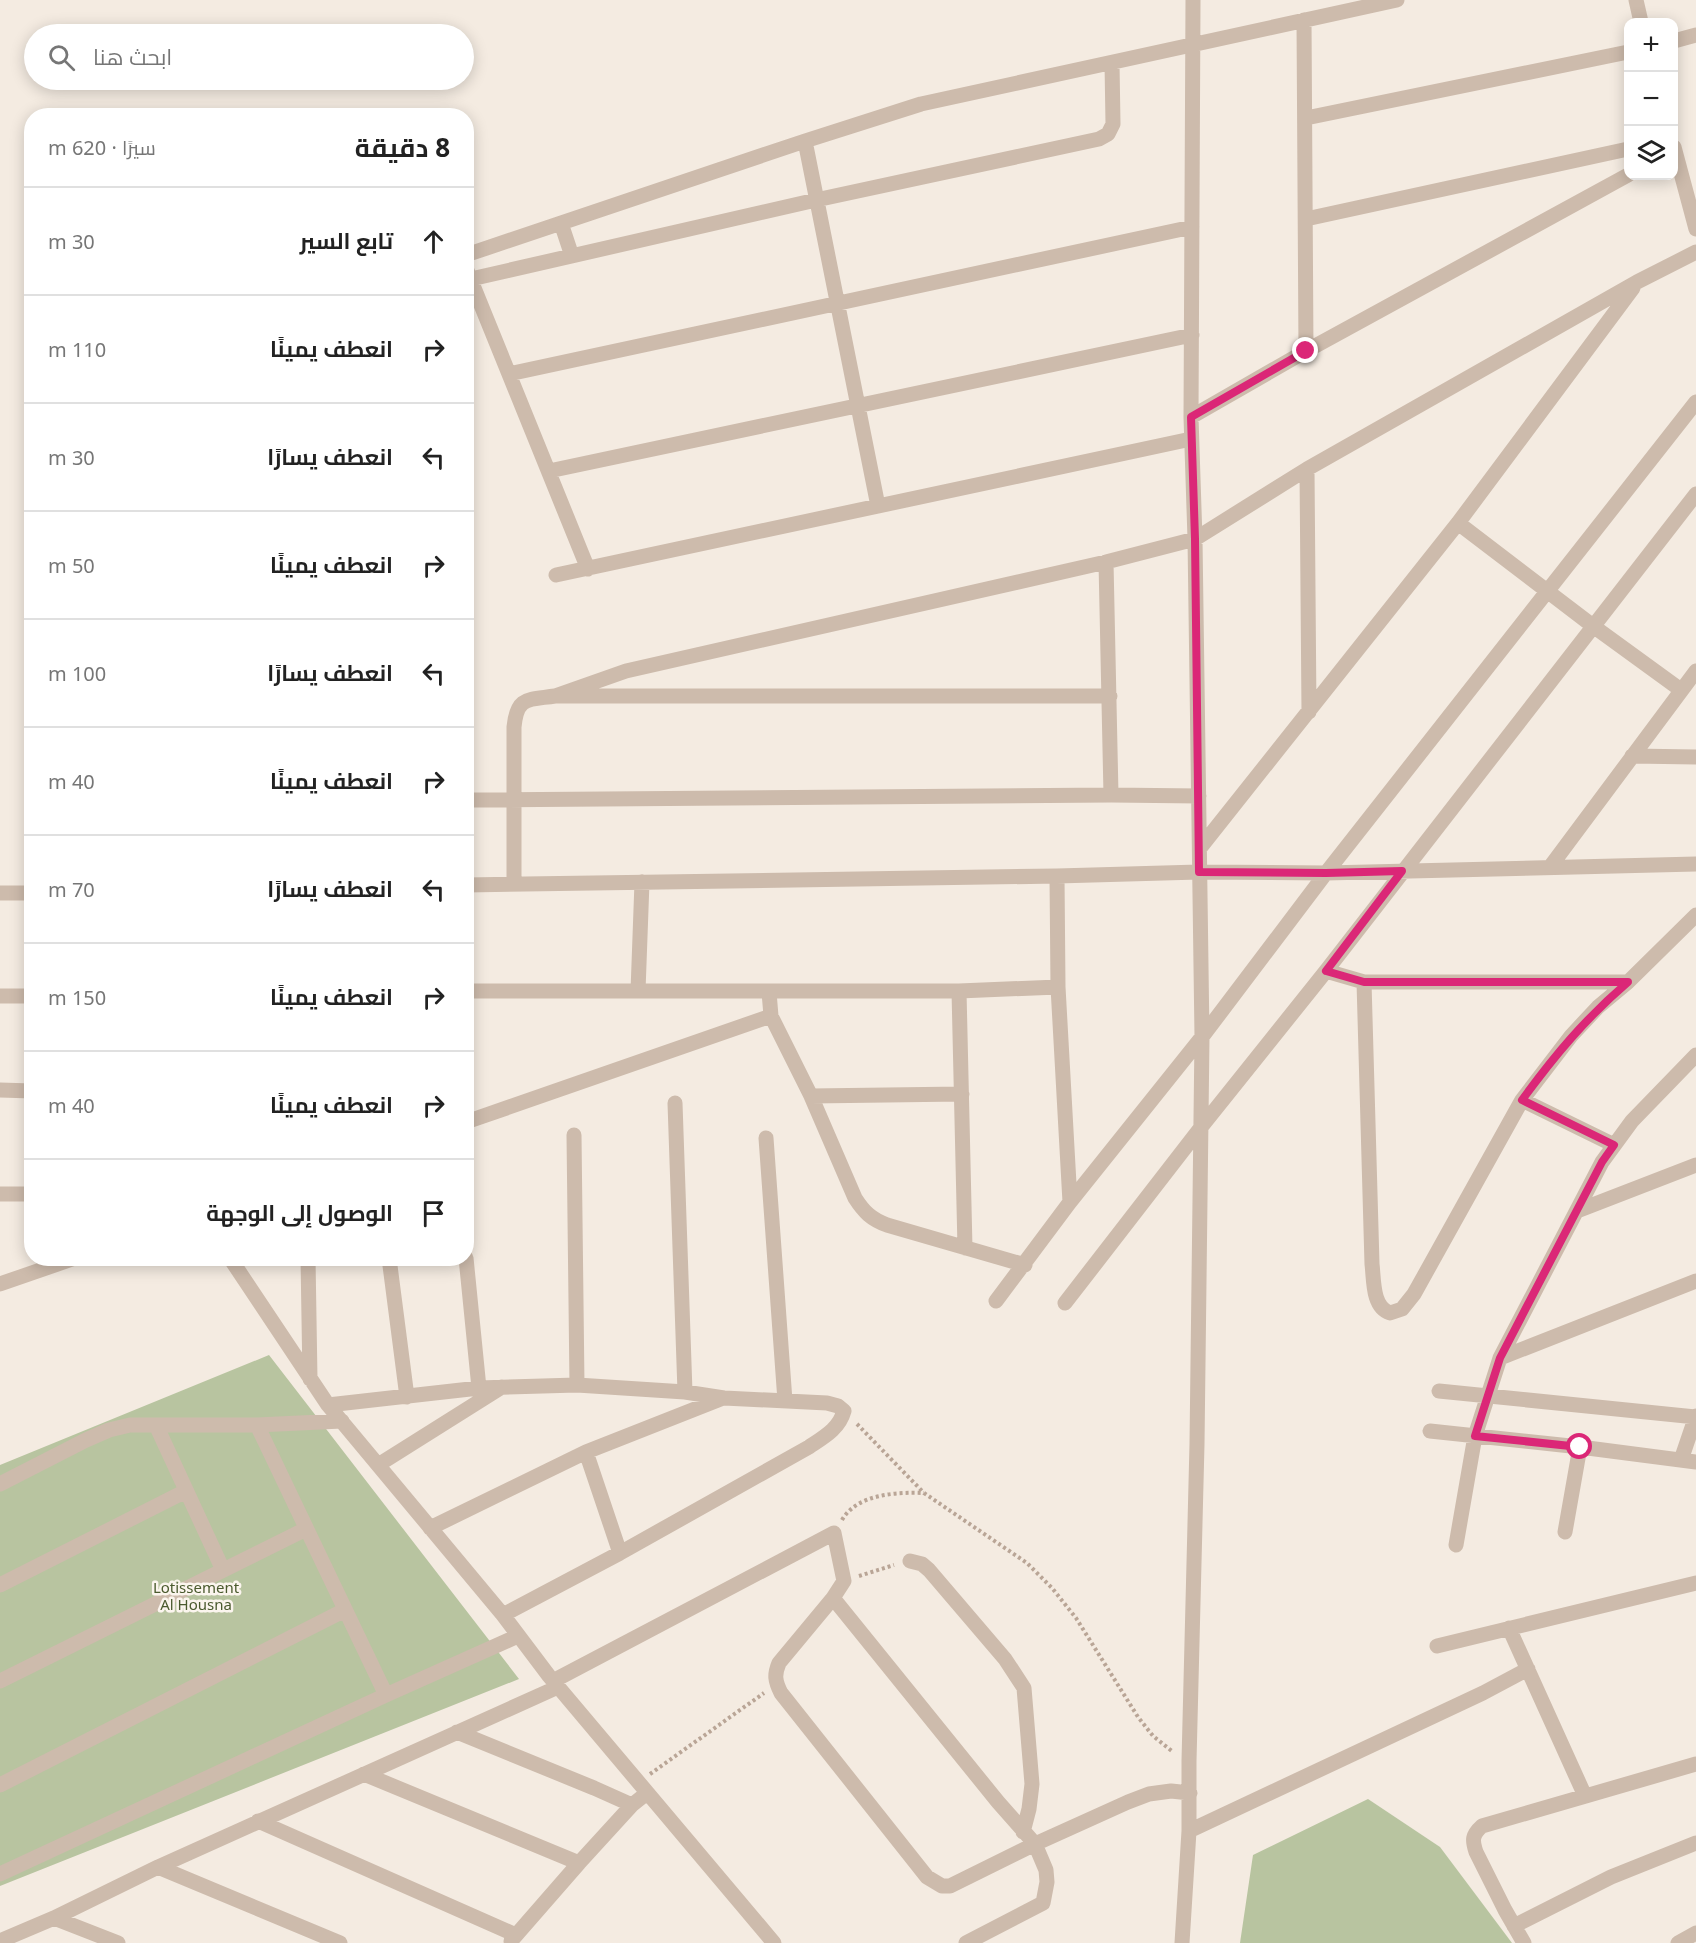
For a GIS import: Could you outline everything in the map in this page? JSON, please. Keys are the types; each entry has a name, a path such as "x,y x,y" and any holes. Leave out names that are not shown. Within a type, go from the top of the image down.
{"street":[{"path":"1182,1943 1190,1793 1202,1126 1200,848 1191,439 1193,0"},
{"path":"474,252 921,104 1397,0"},
{"path":"1636,0 1640,18"},
{"path":"1304,20 1306,351"},
{"path":"1678,40 1696,35"},
{"path":"1306,118 1624,53"},
{"path":"474,272 572,256 816,200 1099,140 1108,134 1113,124 1112,63"},
{"path":"805,141 878,506"},
{"path":"1306,219 1624,150"},
{"path":"1678,164 1696,229"},
{"path":"1191,417 1306,351 1624,178"},
{"path":"561,223 572,256"},
{"path":"509,374 1192,227"},
{"path":"514,884 516,801 514,727 516,711 525,702 555,696 626,671 701,652 1106,562 1195,539 1307,469 1637,282 1696,252"},
{"path":"1200,848 1458,523 1637,282"},
{"path":"474,286 588,568"},
{"path":"549,471 1192,335"},
{"path":"996,1302 1070,1202 1202,1037 1326,873 1696,402"},
{"path":"556,575 1191,439"},
{"path":"1307,469 1309,712"},
{"path":"1065,1303 1696,494"},
{"path":"1458,523 1593,627 1681,690"},
{"path":"1106,562 1111,795"},
{"path":"1550,867 1696,671"},
{"path":"555,696 1110,696"},
{"path":"1632,756 1696,757"},
{"path":"474,800 1199,796"},
{"path":"474,885 1199,872 1326,873 1696,864"},
{"path":"1057,876 1058,987 1070,1202"},
{"path":"638,991 642,882"},
{"path":"0,893 24,893"},
{"path":"1364,982 1372,1264 1378,1303 1384,1311 1390,1313 1402,1309 1414,1294 1522,1100 1571,1036 1598,1007 1628,982 1696,915"},
{"path":"1326,971 1364,982 1628,982"},
{"path":"474,991 959,991 1058,987"},
{"path":"959,991 965,1248"},
{"path":"769,992 771,1016 811,1096 855,1197 865,1212 873,1219 887,1225 1024,1265"},
{"path":"0,996 24,996"},
{"path":"474,1119 771,1016"},
{"path":"1456,1545 1475,1436 1500,1358 1614,1145 1632,1121 1696,1055"},
{"path":"0,1090 24,1091"},
{"path":"811,1096 962,1094"},
{"path":"1522,1100 1614,1145"},
{"path":"675,1103 686,1392"},
{"path":"574,1135 577,1385"},
{"path":"766,1138 785,1401"},
{"path":"1577,1211 1696,1165"},
{"path":"0,1194 24,1194"},
{"path":"0,1284 51,1266"},
{"path":"235,1266 328,1405 503,1615 556,1684 642,1788 774,1943"},
{"path":"309,1266 310,1379"},
{"path":"390,1266 407,1396"},
{"path":"467,1266 479,1388"},
{"path":"1500,1358 1696,1281"},
{"path":"328,1405 479,1388 577,1385 686,1392 724,1398 827,1403 838,1406 844,1411 841,1421 829,1434 809,1447 620,1553 503,1615"},
{"path":"378,1465 503,1387"},
{"path":"1431,1431 1688,1461 1696,1417 1439,1391"},
{"path":"430,1528 586,1452 724,1398"},
{"path":"0,1484 109,1430 130,1425 257,1425 342,1421"},
{"path":"156,1425 223,1570"},
{"path":"257,1425 386,1695"},
{"path":"1565,1532 1580,1447"},
{"path":"586,1452 620,1553"},
{"path":"0,1585 186,1491"},
{"path":"0,1681 306,1529"},
{"path":"1,1937 54,1918 158,1867 458,1732 556,1684 834,1533 844,1581 833,1598 779,1663 774,1674 781,1693 927,1876 936,1882 950,1886 1035,1844 1149,1794 1171,1791 1190,1793"},
{"path":"910,1561 922,1564 929,1570 1005,1659 1024,1688 1032,1784 1023,1832"},
{"path":"1437,1646 1696,1583"},
{"path":"833,1598 1035,1844 1046,1870 1047,1882 1043,1903 966,1943"},
{"path":"0,1785 345,1610"},
{"path":"1509,1628 1585,1796"},
{"path":"0,1874 518,1636"},
{"path":"1189,1831 1483,1693 1527,1670"},
{"path":"458,1732 632,1805"},
{"path":"1524,1943 1476,1852 1473,1837 1482,1826 1696,1764"},
{"path":"364,1774 579,1863"},
{"path":"258,1821 513,1939 632,1805 642,1788"},
{"path":"1514,1926 1611,1877 1696,1843"},
{"path":"158,1867 340,1943"},
{"path":"54,1918 118,1943"},
{"path":"1678,1943 1696,1933"}],"path":[{"path":"844,1411 924,1493 1027,1563 1052,1588 1076,1618 1122,1694 1153,1736 1189,1761"},
{"path":"834,1533 848,1509 870,1499 898,1493 924,1493"},
{"path":"844,1581 910,1561"},
{"path":"642,1788 777,1684"}],"green space":[{"name":"Lotissement Al Housna","path":"269,1355 519,1679 0,1886 0,1465"},
{"path":"1368,1799 1440,1847 1512,1943 1240,1943 1253,1855"}],"route":[{"path":"1306,351 1191,417 1195,539 1199,872 1402,871 1326,971 1364,982 1628,982 1598,1007 1571,1036 1522,1100 1614,1145 1602,1162 1500,1358 1475,1436 1580,1447"}]}
